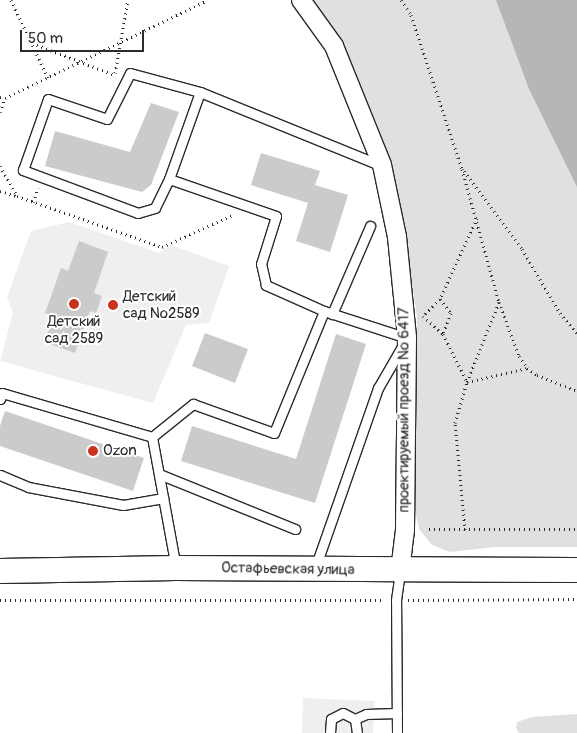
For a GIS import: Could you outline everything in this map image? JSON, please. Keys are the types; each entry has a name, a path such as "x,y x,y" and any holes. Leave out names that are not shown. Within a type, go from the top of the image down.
{"street":[{"name":"проектируемый проезд № 6417","path":"301,0 334,46 382,165 397,238 407,338 405,530 400,571"},
{"name":"Остафьевская улица","path":"0,571 176,568 400,571 577,570"}],"lane":[{"path":"200,92 169,179 155,208 138,213 23,170 48,99 107,119 130,73 200,92 382,165"},
{"path":"169,179 276,216 261,264 266,285 328,313 407,338 378,388 314,570"},
{"path":"152,437 193,404 274,433 370,226"},
{"path":"1,395 152,437"},
{"path":"152,437 176,568"},
{"path":"159,474 295,529"},
{"path":"0,475 28,487 123,505 163,498"},
{"path":"396,733 396,600 400,571"},
{"path":"355,719 366,714 396,713"},
{"path":"330,733 329,724 335,716 348,714 355,719"},
{"path":"355,719 356,733"}],"path":[{"path":"11,0 48,78"},
{"path":"115,74 123,41 128,0"},
{"path":"0,97 5,98 48,78 208,0"},
{"path":"401,0 411,16 462,169 477,217 499,302 527,368"},
{"path":"32,44 126,79"},
{"path":"0,112 5,98"},
{"path":"462,169 522,249 560,313 577,333"},
{"path":"0,191 17,196"},
{"path":"467,382 443,334 423,316 440,299 477,217"},
{"path":"440,299 450,312 443,334"},
{"path":"465,530 455,423 467,382 499,302"},
{"path":"467,382 527,368 577,391"},
{"path":"429,529 577,529"},
{"path":"0,600 577,599"}],"shaded area":[{"path":"310,0 577,0 577,547 495,547 450,552 432,545 419,529 415,510 417,317 399,196 381,134 344,49"},
{"path":"496,0 577,0 577,187 529,89"},
{"name":"Детский сад №2589","path":"69,222 159,253 171,245 229,266 209,323 186,325 153,403 0,361 13,313 7,297 31,231"},
{"path":"303,698 375,701 373,733 302,733"},
{"path":"577,714 577,733 519,733 516,728 517,722 532,717"}],"building":[{"path":"151,103 179,112 151,185 142,192 45,166 55,131 130,152"},
{"path":"261,153 320,171 315,185 348,195 330,252 296,241 308,203 251,185"},
{"name":"Детский сад 2589","path":"79,241 108,252 94,293 102,296 96,313 90,311 75,353 44,342 54,316 45,313 61,268 68,271"},
{"path":"205,333 248,349 235,383 192,366"},
{"path":"336,334 366,344 315,503 181,461 192,426 296,459"},
{"path":"5,411 144,458 133,491 0,446 0,426"}],"place":[{"name":"Детский сад 2589","path":"74,304"},
{"name":"Детский сад №2589","path":"113,305"},
{"name":"Ozon","path":"93,451"}]}
